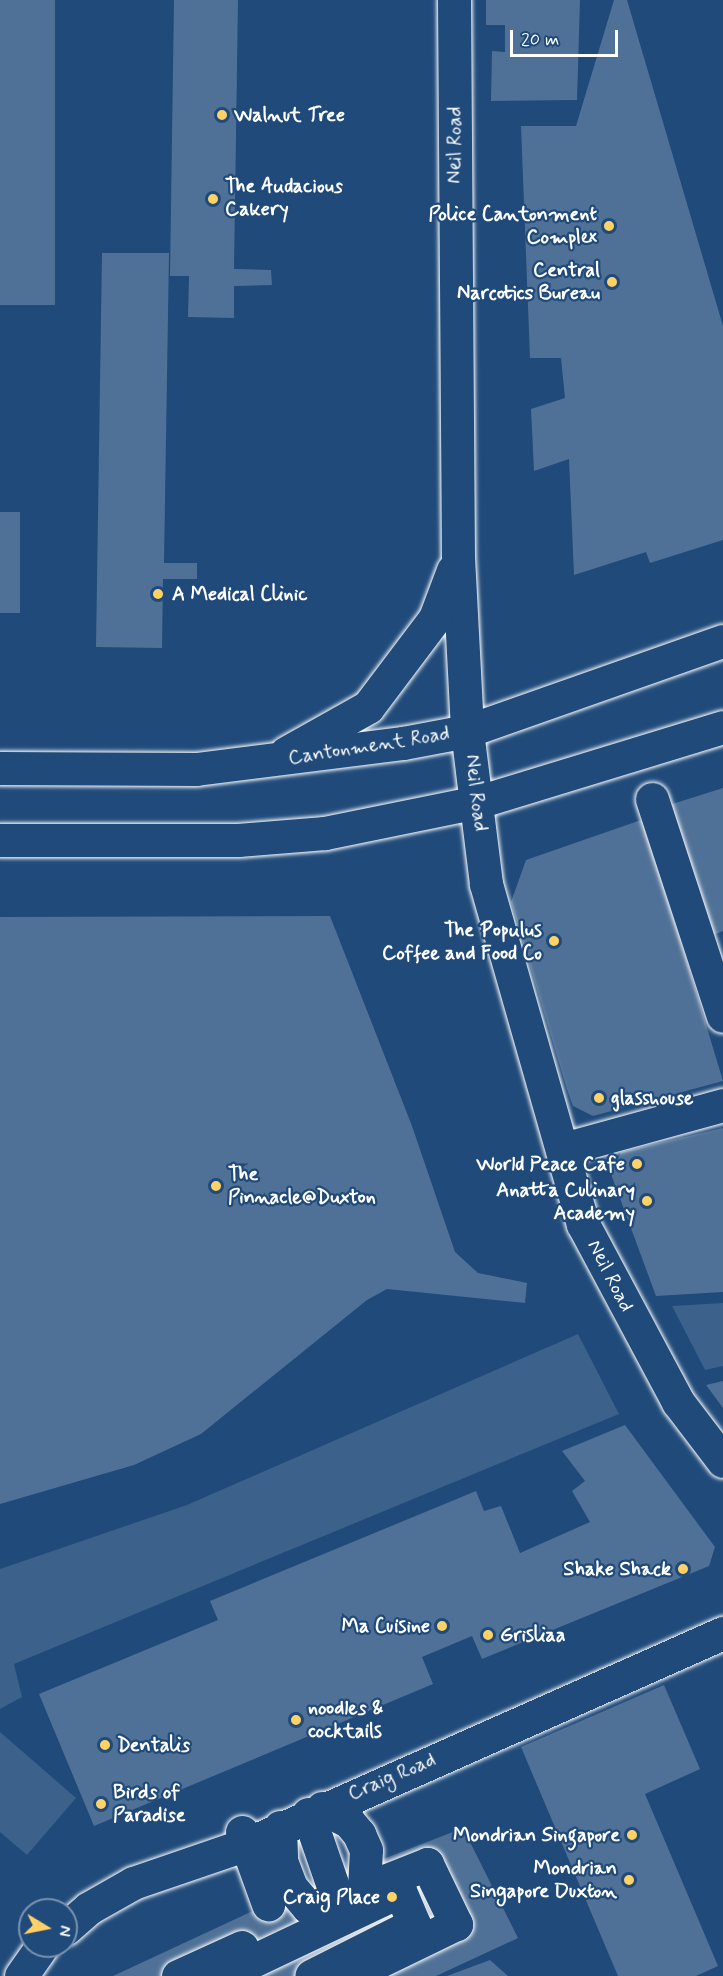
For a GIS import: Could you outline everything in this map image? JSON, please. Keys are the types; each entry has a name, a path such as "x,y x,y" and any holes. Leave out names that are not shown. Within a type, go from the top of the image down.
{"main road":[{"name":"Neil Road","path":"454,0 458,557 467,731 478,802 486,884 583,1224 678,1402 723,1461"},
{"path":"272,762 368,707 435,618 458,557"},
{"name":"Cantonment Road","path":"0,768 196,769 272,762 467,731 723,640"},
{"path":"0,840 238,840 325,833 478,802 723,727"},
{"path":"652,799 712,943 723,1016"},
{"path":"563,1149 723,1105"},
{"name":"Craig Road","path":"516,1716 723,1619"},
{"name":"Craig Road","path":"78,1901 126,1872 244,1838 391,1770 516,1716 723,1633"},
{"name":"Craig Road","path":"78,1918 89,1908 134,1883 303,1816 391,1770"},
{"path":"331,1913 303,1816 350,1822 359,1834 366,1850 364,1889 427,1864 456,1924 348,1976"},
{"path":"244,1838 268,1905"},
{"path":"178,1976 331,1913 400,1891 414,1924 311,1976"},
{"path":"221,1976 331,1913"},
{"path":"21,1976 34,1958"}],"shaded area":[{"path":"723,1303 723,1366 705,1370 672,1306"},
{"path":"578,1334 619,1414 14,1664 22,1697 0,1709 0,1569 187,1505"},
{"path":"0,1732 76,1798 27,1855 0,1832"}],"building":[{"path":"0,0 55,0 55,305 0,305"},
{"path":"174,0 238,0 234,269 271,270 272,285 234,286 234,318 188,317 189,276 170,276"},
{"path":"486,0 580,0 577,100 491,101 492,51 505,52 505,25 486,25"},
{"name":"Police Cantonment Complex","path":"614,0 627,0 723,326 723,540 650,563 646,552 574,575 569,459 534,471 531,409 565,398 561,358 530,358 521,126 576,126"},
{"path":"102,253 169,253 164,563 197,563 197,579 163,579 162,648 96,647"},
{"path":"0,512 20,512 20,613 0,613"},
{"path":"723,788 723,931 713,935 669,805"},
{"path":"644,819 723,1081 593,1116 573,1106 511,902 526,860"},
{"name":"The Pinnacle@Duxton","path":"330,916 412,1126 455,1252 478,1273 527,1283 525,1303 387,1289 367,1300 201,1434 134,1465 0,1504 0,917"},
{"path":"723,1128 723,1292 656,1296 611,1174 621,1152"},
{"path":"723,1381 723,1408 706,1385"},
{"path":"625,1425 715,1547 709,1566 482,1659 472,1636 422,1657 433,1684 94,1826 39,1694 218,1620 210,1601 476,1491 484,1511 501,1506 520,1553 590,1522 572,1491 585,1481 562,1451"},
{"name":"Mondrian Singapore Duxton","path":"664,1685 700,1769 645,1794 718,1966 696,1976 618,1976 521,1747"},
{"name":"Craig Place","path":"463,1828 518,1938 436,1976 113,1976 268,1904"},
{"path":"490,1960 508,1976 447,1976"}],"place":[{"name":"Walnut Tree","path":"222,115"},
{"name":"The Audacious Cakery","path":"213,199"},
{"name":"Police Cantonment Complex","path":"609,226"},
{"name":"Central Narcotics Bureau","path":"612,282"},
{"name":"A Medical Clinic","path":"158,594"},
{"name":"The Populus Coffee and Food Co","path":"554,941"},
{"name":"glasshouse","path":"599,1098"},
{"name":"World Peace Cafe","path":"637,1164"},
{"name":"The Pinnacle@Duxton","path":"216,1186"},
{"name":"Anatta Culinary Academy","path":"647,1201"},
{"name":"Shake Shack","path":"683,1569"},
{"name":"Ma Cuisine","path":"442,1626"},
{"name":"Grisliaa","path":"488,1635"},
{"name":"noodles & cocktails","path":"296,1720"},
{"name":"Dentalis","path":"105,1745"},
{"name":"Birds of Paradise","path":"101,1804"},
{"name":"Mondrian Singapore","path":"632,1835"},
{"name":"Mondrian Singapore Duxton","path":"629,1880"},
{"name":"Craig Place","path":"392,1897"}]}
